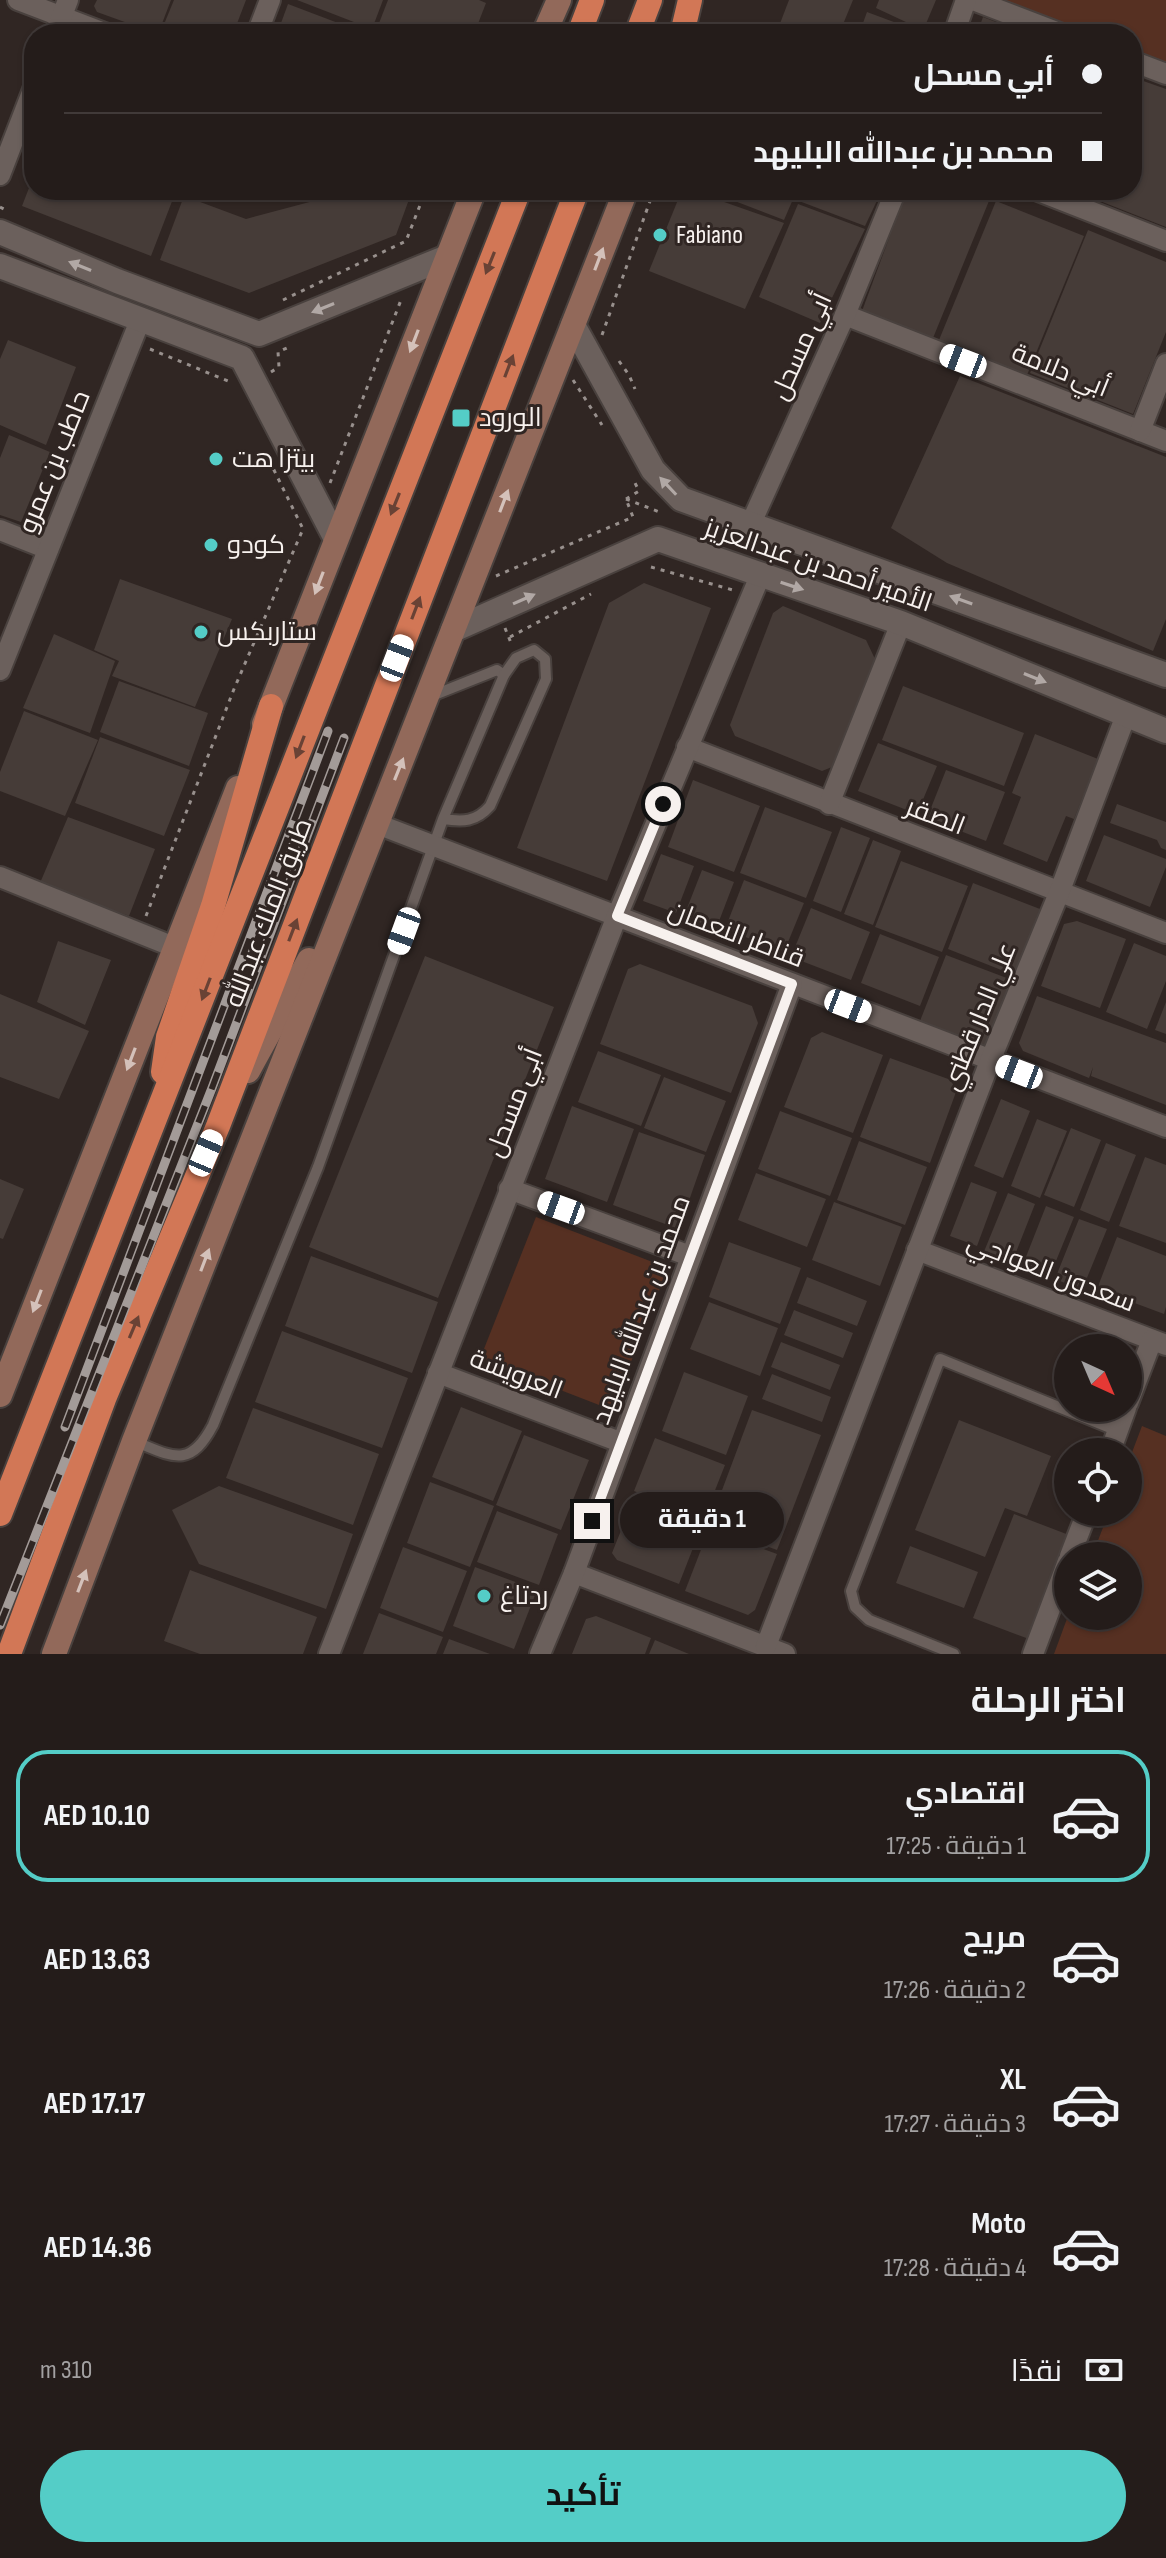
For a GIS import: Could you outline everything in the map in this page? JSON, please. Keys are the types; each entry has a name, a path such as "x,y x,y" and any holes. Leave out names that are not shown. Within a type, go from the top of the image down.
{"highway":[{"path":"583,24 592,0"},
{"path":"641,24 650,0"},
{"path":"686,24 690,0"},
{"name":"طريق الملك عبدالله","path":"0,1514 515,200"},
{"name":"طريق الملك عبدالله","path":"9,1654 104,1399 218,1126 573,200"},
{"path":"155,1119 168,1037 213,906 271,706"}],"main road":[{"path":"537,24 545,0"},
{"path":"548,24 559,0"},
{"path":"690,24 701,0"},
{"path":"2,1386 470,200"},
{"path":"54,1654 355,875 622,200"},
{"path":"218,1126 355,875"}],"street":[{"path":"18,0 80,24"},
{"path":"261,24 270,0"},
{"path":"958,24 966,0"},
{"path":"973,0 1036,24"},
{"path":"1142,65 1166,74"},
{"path":"0,175 24,113"},
{"name":"أبي مسحل","path":"751,523 845,315 892,200"},
{"path":"1061,200 1166,241"},
{"path":"0,232 117,281 259,334 447,257"},
{"path":"0,266 242,358 336,539"},
{"name":"أبي دلامة","path":"845,315 1166,441"},
{"name":"حاطب بن عمرو","path":"0,670 141,318"},
{"name":"الأمير أحمد بن عبدالعزيز","path":"573,325 653,470 681,499 1166,675"},
{"path":"1140,431 1166,364"},
{"path":"0,530 48,549"},
{"name":"الأمير أحمد بن عبدالعزيز","path":"453,630 658,539 756,586 901,623 1166,731"},
{"name":"أبي مسحل","path":"329,1654 617,916 756,586"},
{"path":"829,804 901,623"},
{"name":"علي الدار قطني","path":"776,1650 917,1250 1126,715"},
{"name":"الصقر","path":"687,747 1166,933"},
{"name":"قناطر النعمان","path":"377,824 1166,1127"},
{"path":"0,877 174,947"},
{"name":"محمد بن عبدالله البليهد","path":"540,1654 574,1573 792,984"},
{"path":"509,1189 690,1256"},
{"name":"سعدون العواجي","path":"917,1250 1159,1342"},
{"path":"1142,1376 1159,1342"},
{"name":"العرويشة","path":"438,1373 620,1442"},
{"path":"1115,1438 1121,1422"},
{"path":"574,1573 776,1650"},
{"path":"1033,1654 1054,1599"}],"lane":[{"path":"134,1441 170,1455 185,1456 194,1452 209,1433 318,1167 443,819 504,675 516,658 534,650 545,659 547,673 490,806 472,820 443,819"},
{"path":"427,698 497,670 504,675"},
{"path":"954,1654 869,1620 855,1607 851,1591 940,1359 1118,1431"}],"path":[{"path":"274,307 284,298 406,241 422,200"},
{"path":"607,343 602,335 650,200"},
{"path":"327,493 402,297 388,303"},
{"path":"132,342 231,382"},
{"path":"263,377 279,367 278,352 292,346"},
{"path":"611,351 629,375 639,400"},
{"path":"573,380 602,425"},
{"path":"140,934 234,689 303,529 269,461"},
{"path":"626,499 639,491 634,481"},
{"path":"626,499 662,513"},
{"path":"493,577 633,517 626,499"},
{"path":"645,565 756,586"},
{"path":"509,638 590,594"},
{"path":"502,621 516,658"}],"shaded area":[{"path":"990,0 1166,0 1166,65 1142,56 1142,24 1056,24"},
{"path":"536,1217 668,1268 612,1410 480,1359"},
{"path":"1142,1426 1166,1436 1166,1654 1054,1654 1063,1630 1142,1630 1142,1542 1097,1542 1104,1526 1142,1526 1142,1438 1137,1438"}],"building":[{"path":"97,0 171,0 162,24 130,24 97,12 94,6"},
{"path":"174,0 246,0 237,24 164,24"},
{"path":"297,0 383,0 374,24 359,24"},
{"path":"388,0 479,0 486,3 478,24 379,24"},
{"path":"789,0 853,0 843,24 780,24"},
{"path":"879,0 936,0 926,24 908,23 876,8"},
{"path":"288,4 341,24 281,24"},
{"path":"867,12 899,24 863,24"},
{"path":"983,17 1001,24 981,24"},
{"path":"1142,81 1166,89 1166,227 1097,200 1142,200"},
{"path":"24,200 173,200 151,256 22,206"},
{"path":"182,200 195,200 246,219 317,200 409,200 396,235 249,293 160,260"},
{"path":"678,200 718,200 784,223 745,309 649,271"},
{"path":"732,200 793,200 784,220"},
{"path":"799,200 877,200 865,226"},
{"path":"903,200 989,200 933,338 862,311"},
{"path":"996,201 1084,236 1027,375 939,340"},
{"path":"798,204 865,229 820,323 759,297"},
{"path":"1088,230 1166,262 1166,332 1133,414 1030,373"},
{"path":"8,340 76,367 46,445 0,425 0,359"},
{"path":"960,376 1166,457 1166,619 1153,651 947,563 891,528"},
{"path":"9,435 50,452 21,522 0,515 0,458"},
{"path":"120,579 232,619 195,707 112,676 119,661 94,650"},
{"path":"644,583 711,608 607,881 517,848 609,603"},
{"path":"783,606 866,640 875,659 832,767 822,771 735,736 730,725 773,613"},
{"path":"54,634 115,661 90,733 23,708"},
{"path":"119,681 208,713 189,766 100,732"},
{"path":"903,686 1024,733 1004,786 882,740"},
{"path":"24,711 98,740 65,816 0,791 0,772"},
{"path":"1035,734 1098,759 1074,819 1066,816 1047,862 1003,844 1021,797 1012,793"},
{"path":"100,737 190,770 164,836 75,803"},
{"path":"878,743 937,766 917,814 858,791"},
{"path":"946,770 1005,792 986,841 927,818"},
{"path":"693,780 760,806 734,872 668,847"},
{"path":"1117,804 1166,822 1166,850 1157,840 1110,823"},
{"path":"765,807 832,832 806,898 740,873"},
{"path":"68,817 155,849 129,916 40,883"},
{"path":"841,827 870,838 841,912 813,901"},
{"path":"1104,835 1166,859 1166,867 1150,907 1086,881"},
{"path":"873,840 901,851 873,925 844,914"},
{"path":"661,854 694,866 676,913 643,901"},
{"path":"901,861 968,886 942,952 875,927"},
{"path":"702,870 734,882 716,929 684,916"},
{"path":"744,880 804,903 784,952 725,929"},
{"path":"973,883 1040,909 1014,975 948,949"},
{"path":"811,908 870,932 851,980 791,957"},
{"path":"1077,921 1126,939 1100,1008 1041,986 1064,924"},
{"path":"880,934 939,957 920,1006 861,983"},
{"path":"58,941 111,960 85,1025 37,1002"},
{"path":"1134,943 1166,956 1166,981 1147,1029 1106,1012"},
{"path":"946,955 1012,980 986,1046 920,1021"},
{"path":"425,956 554,1007 438,1298 309,1247"},
{"path":"640,964 752,1006 758,1023 731,1093 600,1044 628,969"},
{"path":"0,994 89,1031 59,1099 0,1077"},
{"path":"1037,996 1166,1043 1166,1105 1091,1076 1093,1067 1089,1078 1023,1051 1019,1043"},
{"path":"1166,1002 1166,1034 1155,1030"},
{"path":"822,1032 883,1055 853,1133 784,1107 811,1038"},
{"path":"598,1051 661,1075 641,1126 578,1102"},
{"path":"890,1058 951,1080 956,1092 930,1163 860,1137"},
{"path":"664,1077 726,1101 706,1152 644,1128"},
{"path":"1001,1099 1030,1111 1003,1178 974,1166"},
{"path":"572,1106 634,1129 607,1202 545,1179"},
{"path":"780,1111 852,1138 830,1196 758,1169"},
{"path":"1037,1119 1067,1131 1040,1198 1011,1186"},
{"path":"1071,1128 1101,1140 1074,1207 1044,1195"},
{"path":"639,1132 705,1155 679,1229 613,1205"},
{"path":"859,1141 927,1167 905,1225 837,1200"},
{"path":"1106,1143 1136,1155 1109,1222 1080,1210"},
{"path":"1145,1157 1166,1165 1166,1243 1119,1226"},
{"path":"756,1173 826,1199 807,1247 738,1220"},
{"path":"0,1179 24,1189 3,1239 0,1238"},
{"path":"971,1182 997,1192 977,1246 950,1236"},
{"path":"1008,1193 1035,1204 1011,1265 983,1254"},
{"path":"834,1202 902,1227 880,1286 812,1260"},
{"path":"1046,1206 1074,1217 1049,1278 1022,1267"},
{"path":"1079,1219 1107,1229 1082,1290 1055,1279"},
{"path":"1117,1237 1166,1256 1164,1314 1097,1289"},
{"path":"729,1242 801,1268 780,1324 709,1297"},
{"path":"311,1256 438,1302 412,1373 285,1326"},
{"path":"807,1277 867,1301 857,1326 797,1303"},
{"path":"709,1302 778,1328 760,1376 690,1349"},
{"path":"794,1310 853,1333 843,1358 784,1335"},
{"path":"282,1331 408,1378 382,1448 255,1402"},
{"path":"781,1342 840,1365 830,1390 771,1367"},
{"path":"684,1372 748,1396 726,1455 662,1431"},
{"path":"772,1374 831,1397 822,1422 762,1399"},
{"path":"461,1407 522,1431 493,1501 432,1477"},
{"path":"253,1408 379,1454 353,1525 226,1478"},
{"path":"752,1410 821,1435 777,1550 709,1525"},
{"path":"959,1420 1051,1456 1027,1516 1005,1508 985,1557 915,1530"},
{"path":"524,1435 589,1460 561,1530 496,1505"},
{"path":"655,1438 725,1465 704,1518 634,1491"},
{"path":"430,1482 494,1506 470,1567 407,1543"},
{"path":"219,1486 353,1534 326,1609 199,1564 172,1510"},
{"path":"634,1498 702,1525 679,1584 617,1560 612,1553"},
{"path":"497,1511 558,1534 539,1585 477,1562"},
{"path":"1014,1514 1069,1535 1066,1542 1054,1542 1054,1574 1029,1639 973,1618"},
{"path":"709,1529 777,1554 755,1610 748,1615 685,1591"},
{"path":"910,1546 978,1572 964,1608 896,1583"},
{"path":"403,1547 467,1571 443,1632 380,1608"},
{"path":"475,1567 537,1590 514,1649 453,1626"},
{"path":"190,1570 317,1617 303,1654 200,1654 164,1641"},
{"path":"379,1613 443,1637 436,1654 363,1654"},
{"path":"596,1616 651,1638 645,1654 572,1654 586,1619"},
{"path":"449,1639 490,1654 443,1654"},
{"path":"655,1640 689,1654 649,1654"}],"railway":[{"path":"65,1427 328,731"},
{"path":"0,1625 212,1088 344,738"}],"place":[{"name":"Fabiano","path":"660,235"},
{"name":"الورود","path":"461,418"},
{"name":"بيتزا هت","path":"216,459"},
{"name":"كودو","path":"211,545"},
{"name":"ستاربكس","path":"201,632"},
{"name":"ردتاغ","path":"484,1596"}],"route":[{"path":"592,1521 792,984 617,916 663,804"}]}
